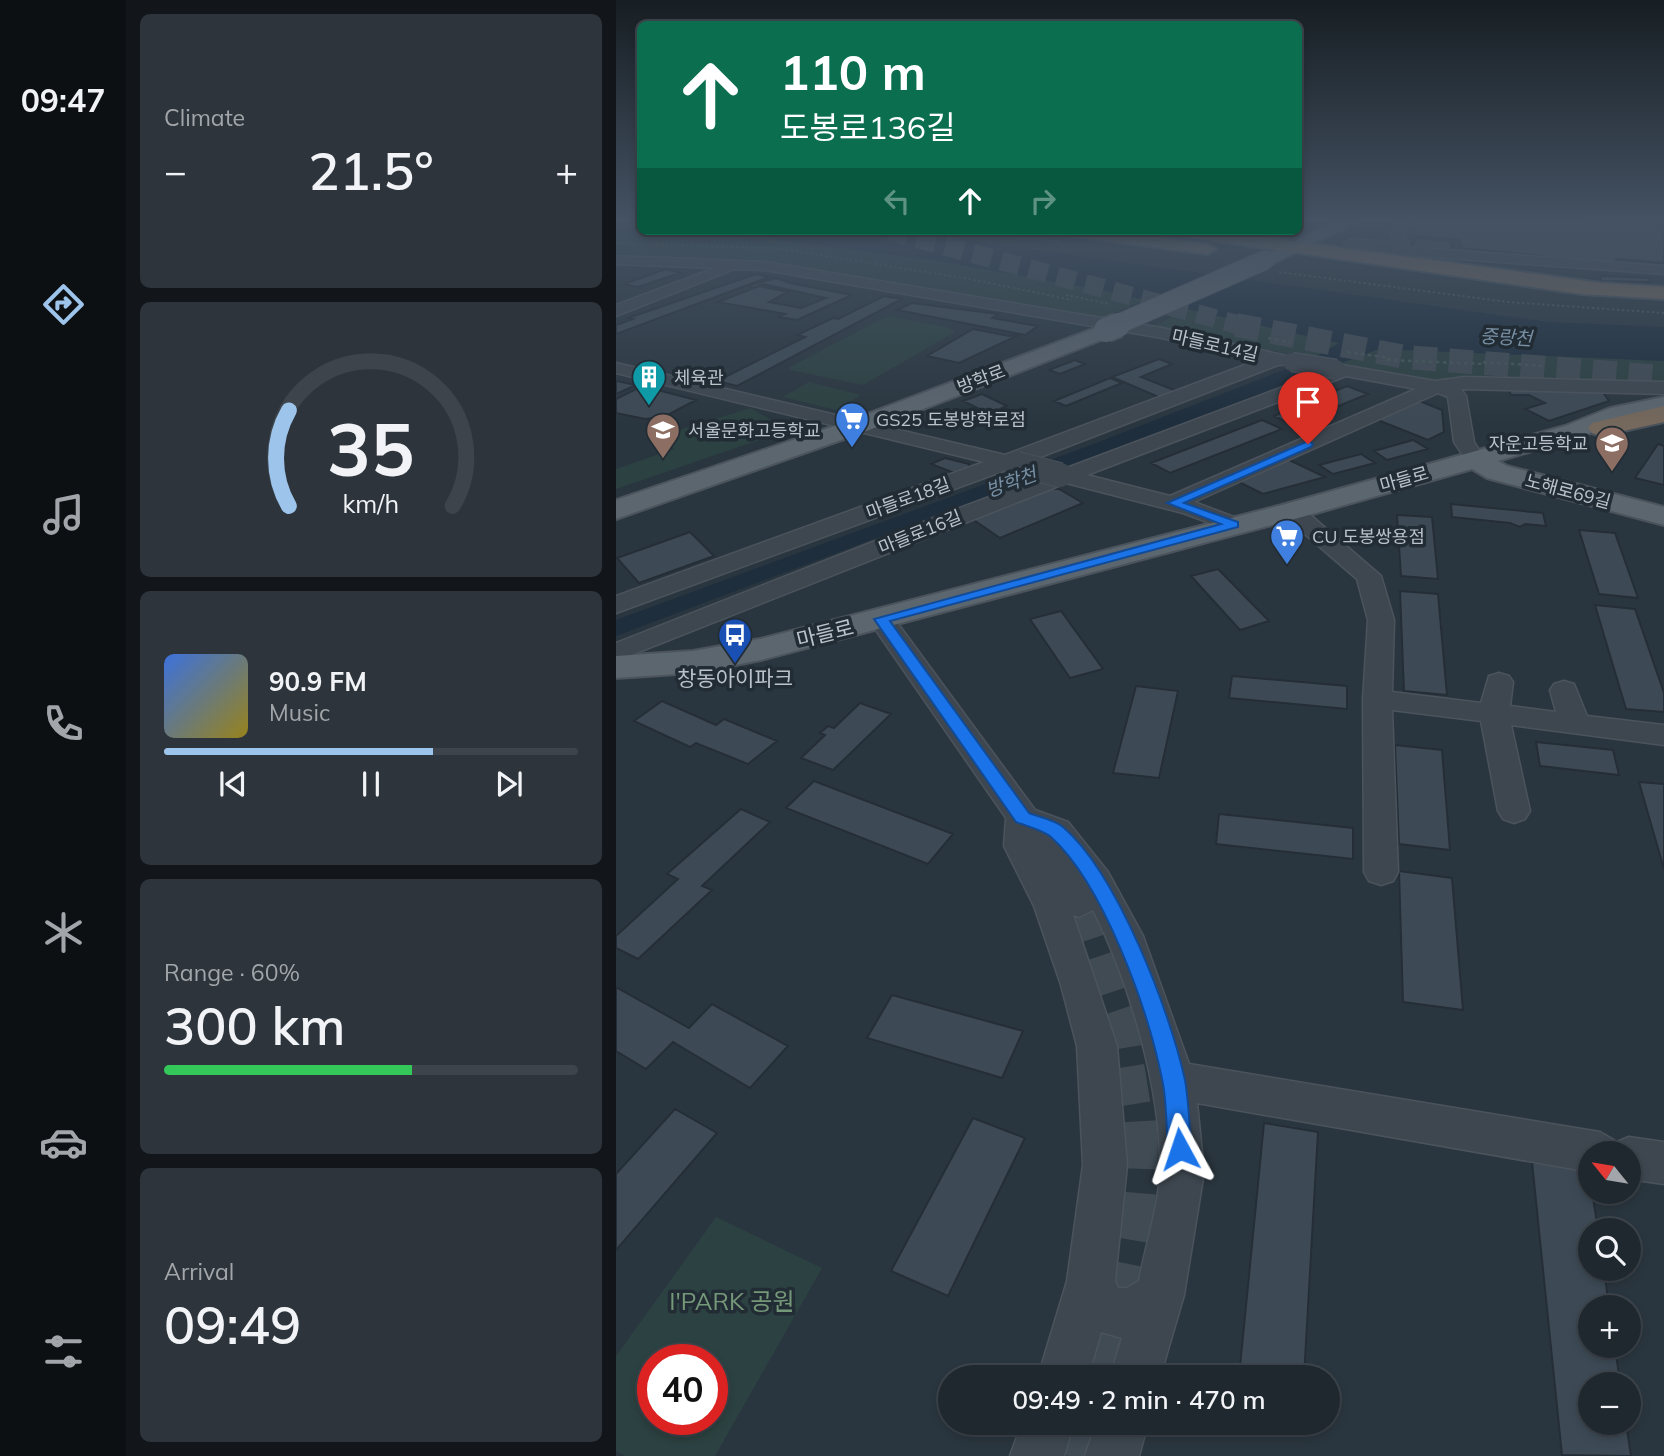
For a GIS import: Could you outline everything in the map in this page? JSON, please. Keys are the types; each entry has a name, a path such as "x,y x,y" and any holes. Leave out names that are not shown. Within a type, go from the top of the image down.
{"highway":[{"path":"1590,288 1664,293"},
{"path":"1593,288 1607,290"},
{"path":"1587,430 1664,414"}],"main road":[{"name":"방학로","path":"616,510 855,428 1213,288"},
{"name":"마들로","path":"1587,430 1619,413 1664,404"},
{"name":"마들로","path":"616,667 715,659 881,619 1587,430 1664,421"},
{"name":"노해로69길","path":"1475,459 1497,472 1664,516"}],"street":[{"path":"616,311 677,288"},
{"name":"마들로14길","path":"895,288 1161,333 1284,360 1439,386"},
{"path":"960,288 1087,312"},
{"name":"마들로18길","path":"616,605 1012,463 1284,360"},
{"path":"616,368 829,417 855,428 1173,503 1234,524"},
{"name":"마들로16길","path":"616,653 957,517 1340,370"},
{"path":"1173,503 1439,386 1465,383 1664,388"},
{"path":"1439,386 1457,396 1464,442 1475,459"},
{"path":"1292,511 1369,576 1381,620 1377,699 1381,872"},
{"path":"881,619 1056,864 1079,903"},
{"path":"1499,682 1494,715 1514,811"},
{"path":"1564,690 1575,724"},
{"path":"1377,699 1664,735"},
{"path":"1022,818 1056,831 1096,881 1125,936 1149,998 1174,1080 1182,1172 1160,1295 1139,1365"},
{"path":"1022,818 1021,846 1052,906 1080,985 1097,1046 1105,1164 1091,1281 1066,1365"},
{"path":"1174,1080 1578,1149"},
{"path":"1642,1160 1664,1163"},
{"path":"1091,1281 1100,1305 1116,1314 1134,1312 1160,1295"},
{"path":"1037,1456 1044,1435"},
{"path":"1112,1456 1118,1435"}],"path":[{"path":"1418,288 1508,302 1664,312"},
{"path":"1368,355 1530,365"}],"green space":[{"path":"920,288 1089,288 1145,299 1102,319"},
{"path":"1188,309 1339,343 1312,359 1153,326"},
{"path":"893,317 950,328 955,332 863,385 790,370 790,367 883,318"},
{"path":"1379,349 1664,361 1664,384 1441,381 1336,363"},
{"path":"809,382 861,395 836,410 783,397"},
{"path":"751,408 788,430 616,489 616,469 674,449 659,436"},
{"name":"I'PARK 공원","path":"716,1217 822,1268 728,1433 728,1344 637,1344 637,1435 727,1435 715,1456 626,1456 616,1451 616,1356"}],"water":[{"name":"중랑천","path":"1089,288 1306,288 1548,322 1664,327 1664,361 1379,349 616,636 616,620 1091,445 1314,358 1339,343"}],"building":[{"path":"715,288 740,288 616,334 616,325 633,319 628,318"},
{"path":"754,288 788,292 769,302 801,308 826,298 781,288 816,288 852,295 797,320 779,317 785,314 718,302"},
{"path":"884,296 902,299 737,386 717,381 805,337 797,335 833,318 838,319"},
{"path":"912,303 998,314 992,318 1038,326 1025,335 897,310"},
{"path":"973,329 1009,336 1021,334 959,363 927,356"},
{"path":"1159,359 1172,364 1141,377 1179,392 1163,399 1112,377"},
{"path":"1075,360 1085,364 1060,374 1049,370"},
{"path":"1110,378 1122,383 1066,406 1054,401"},
{"path":"616,381 636,385 616,394"},
{"path":"1506,385 1599,387 1609,401 1549,421 1525,409 1545,403 1529,395 1511,395"},
{"name":"체육관","path":"642,386 696,400 664,417 645,419 616,413 616,399"},
{"path":"1347,386 1368,394 1292,425 1274,416"},
{"path":"982,394 1007,406 1002,408 1013,413 998,418 963,401"},
{"path":"1417,400 1442,410 1444,432 1428,440 1375,419"},
{"path":"1262,420 1282,429 1170,473 1151,463"},
{"path":"1413,440 1428,449 1387,460 1374,451"},
{"path":"1658,444 1664,446 1664,485 1635,478"},
{"path":"1361,454 1375,463 1333,474 1319,465"},
{"path":"945,458 969,464 968,470 957,474 931,464"},
{"path":"1287,459 1325,477 1263,494 1237,481"},
{"path":"1046,488 1059,489 1083,503 1000,538 971,518"},
{"path":"1451,504 1543,513 1546,526 1525,524 1520,527 1510,523 1452,517"},
{"path":"1397,515 1432,517 1438,579 1401,576"},
{"path":"1579,530 1615,533 1638,598 1599,594"},
{"path":"690,532 714,556 639,583 617,558"},
{"path":"1218,569 1269,621 1240,630 1191,576"},
{"path":"1400,591 1438,594 1447,695 1404,691"},
{"path":"1595,605 1635,609 1664,693 1664,712 1626,709"},
{"path":"1061,611 1103,669 1070,678 1030,619"},
{"path":"1232,676 1347,686 1347,709 1229,698"},
{"path":"1136,686 1178,691 1159,778 1113,773"},
{"path":"662,701 716,725 724,719 777,741 748,764 696,743 690,747 634,721"},
{"path":"860,703 891,714 833,770 801,758 825,735 820,733 828,726 834,728"},
{"path":"1536,742 1613,750 1619,775 1540,766"},
{"path":"1395,745 1442,750 1450,850 1399,844"},
{"path":"814,781 953,834 928,864 786,808"},
{"path":"1639,782 1664,784 1664,869"},
{"path":"741,809 770,822 702,886 712,890 638,959 616,948 616,936 678,879 667,874"},
{"path":"1219,814 1353,828 1353,859 1216,844"},
{"path":"1399,871 1452,878 1463,1010 1403,1002"},
{"path":"616,987 689,1028 712,1004 788,1046 750,1088 673,1042 646,1069 616,1051"},
{"path":"892,995 1023,1031 1002,1078 867,1038"},
{"path":"675,1109 717,1133 616,1250 616,1174"},
{"path":"973,1118 1025,1138 948,1296 891,1271"},
{"path":"1264,1123 1318,1132 1305,1365 1240,1365"},
{"path":"1532,1162 1578,1169 1578,1204 1594,1204 1596,1218 1578,1218 1578,1281 1606,1281 1607,1295 1578,1295 1578,1358 1617,1358 1618,1372 1578,1372 1578,1435 1628,1435 1631,1456 1562,1455"}],"tunnel":[{"path":"1101,288 1243,326"},
{"path":"1236,325 1405,357 1664,377"},
{"path":"1079,903 1117,1015 1133,1114"},
{"path":"1096,1365 1119,1279 1130,1214 1133,1113"},
{"path":"1068,1456 1075,1435"}],"place":[{"name":"체육관","path":"649,407"},
{"name":"GS25 도봉방학로점","path":"852,449"},
{"name":"서울문화고등학교","path":"663,460"},
{"name":"자운고등학교","path":"1612,473"},
{"name":"CU 도봉쌍용점","path":"1287,566"},
{"name":"창동아이파크","path":"735,665"}],"route":[{"path":"1180,1149 1174,1080 1149,998 1125,936 1096,881 1056,831 1022,818 881,619 1234,524 1173,503 1308,444"}],"water label":[{"name":"방학천","path":"1011,482"}]}
